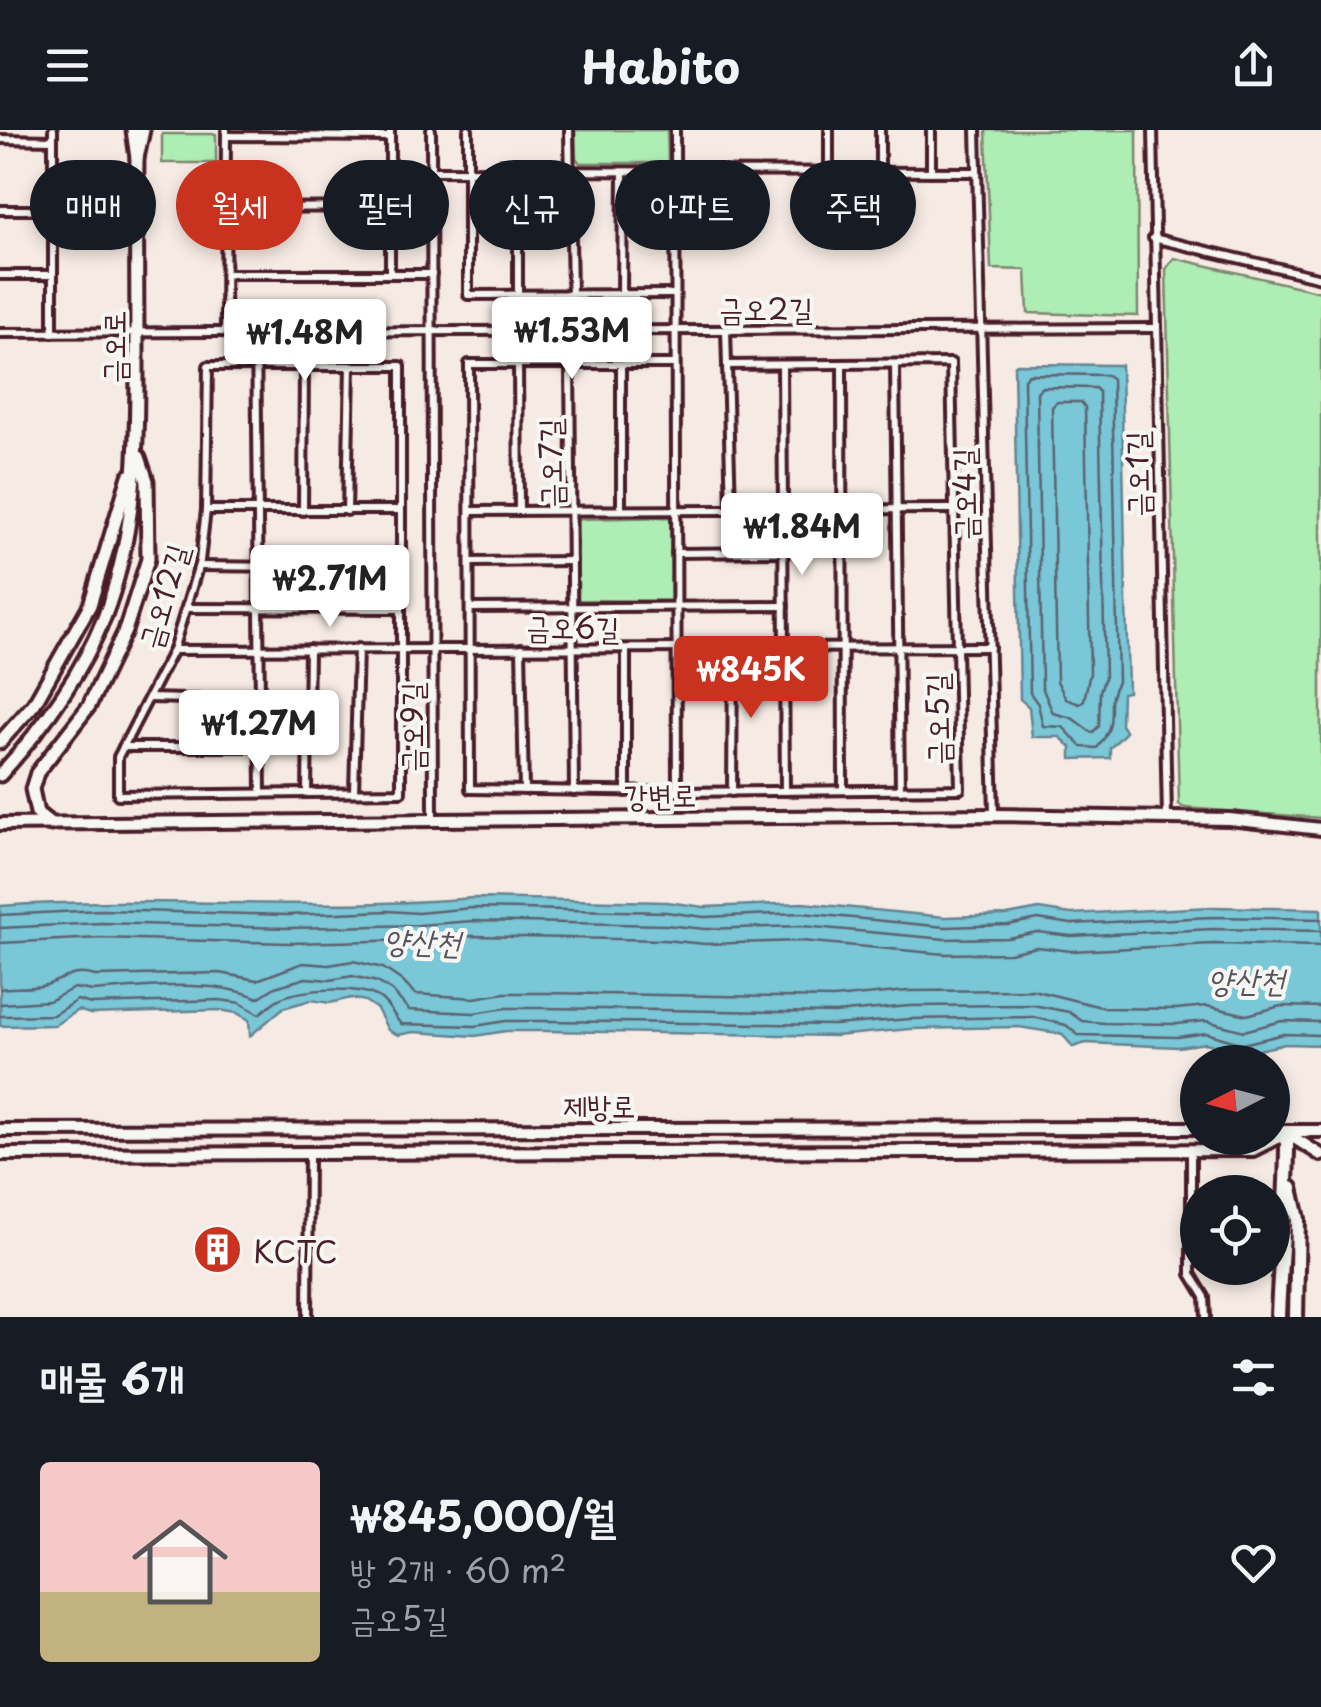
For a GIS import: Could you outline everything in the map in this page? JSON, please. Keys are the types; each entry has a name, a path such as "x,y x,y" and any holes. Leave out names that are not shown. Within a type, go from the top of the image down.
{"highway":[{"path":"1290,1185 1298,1219 1296,1317"},
{"path":"1278,1317 1279,1285"}],"main road":[{"name":"금오로","path":"0,775 49,718 78,671 105,616 128,536 136,448 137,158 133,130"},
{"name":"금오로","path":"137,158 143,130"},
{"path":"0,742 34,704 90,605 136,448"},
{"path":"50,824 37,814 32,789 37,773 89,706 125,631 148,558 147,481 136,448"}],"street":[{"path":"53,130 53,160"},
{"name":"금오9길","path":"432,130 432,160"},
{"path":"468,130 468,295 675,294"},
{"path":"570,130 570,160"},
{"path":"674,130 675,160"},
{"path":"829,130 829,160"},
{"path":"880,130 880,160"},
{"path":"931,130 931,172"},
{"name":"금오4길","path":"976,130 994,815"},
{"name":"금오1길","path":"1152,130 1167,818"},
{"path":"226,160 226,133 390,134 390,160"},
{"path":"0,139 53,140"},
{"path":"449,171 468,170"},
{"path":"916,172 977,172"},
{"path":"0,210 30,210"},
{"path":"1153,238 1321,278"},
{"path":"53,250 53,332"},
{"path":"225,333 226,250"},
{"path":"390,250 390,274"},
{"name":"금오9길","path":"432,250 432,822"},
{"path":"518,250 518,294"},
{"path":"571,250 572,294"},
{"path":"622,250 622,294"},
{"path":"675,250 677,792 470,789 469,364 675,364"},
{"path":"226,274 432,274"},
{"path":"0,275 53,275"},
{"name":"금오2길","path":"0,332 1155,328"},
{"path":"726,330 731,508"},
{"path":"256,333 261,793"},
{"name":"금오5길","path":"677,792 960,789 951,363 727,366"},
{"name":"금오7길","path":"518,364 519,511"},
{"name":"금오7길","path":"570,364 574,791"},
{"path":"621,364 621,509"},
{"path":"842,364 843,790"},
{"name":"금오5길","path":"895,364 900,790"},
{"path":"782,365 786,791"},
{"name":"금오12길","path":"208,366 256,366 401,366 400,792 118,794 118,757 173,650 199,566 206,510 208,366"},
{"path":"302,511 304,366"},
{"path":"347,510 350,366"},
{"path":"470,511 954,509"},
{"path":"206,510 401,510"},
{"path":"676,553 784,552"},
{"path":"470,562 572,561"},
{"path":"199,566 401,568"},
{"name":"금오6길","path":"572,607 784,606"},
{"path":"470,608 572,607"},
{"path":"188,608 401,609"},
{"name":"금오5길","path":"676,650 990,647"},
{"path":"354,792 358,648"},
{"path":"173,650 401,648"},
{"name":"금오6길","path":"401,648 676,650"},
{"path":"521,648 524,790"},
{"path":"306,793 310,649"},
{"path":"626,649 626,792"},
{"path":"732,792 734,649"},
{"path":"150,698 260,701"},
{"path":"123,747 260,748"},
{"name":"강변로","path":"0,824 994,815 1228,819 1321,829"},
{"name":"제방로","path":"0,1130 1180,1128"},
{"path":"1290,1132 1321,1132"},
{"path":"1290,1138 1321,1155"},
{"path":"0,1154 1180,1150"},
{"path":"308,1317 309,1152"},
{"path":"1192,1155 1191,1274 1205,1297 1206,1317"}],"green space":[{"path":"575,130 667,130 668,160 595,163 576,158"},
{"path":"986,130 1137,130 1138,316 1028,313 1026,270 991,269"},
{"path":"162,134 216,134 216,160 162,163"},
{"path":"1174,258 1321,292 1321,818 1179,805 1166,269"},
{"path":"671,517 671,601 578,600 577,519"}],"water":[{"path":"1121,365 1128,692 1122,693 1121,725 1126,732 1110,748 1110,758 1071,759 1071,747 1060,737 1032,737 1029,707 1020,699 1014,366"},
{"name":"양산천","path":"472,898 667,902 704,907 803,903 945,917 1007,915 1039,909 1071,914 1212,907 1321,909 1321,1045 1206,1043 1178,1047 1086,1043 1073,1047 1062,1034 1019,1027 910,1029 835,1036 546,1031 475,1036 414,1032 398,1035 388,1030 377,1009 351,998 330,1003 311,1000 283,1008 250,1036 249,1020 219,1010 90,1014 78,1010 55,1025 0,1026 0,906"}],"place":[{"name":"KCTC","path":"218,1250"}]}
